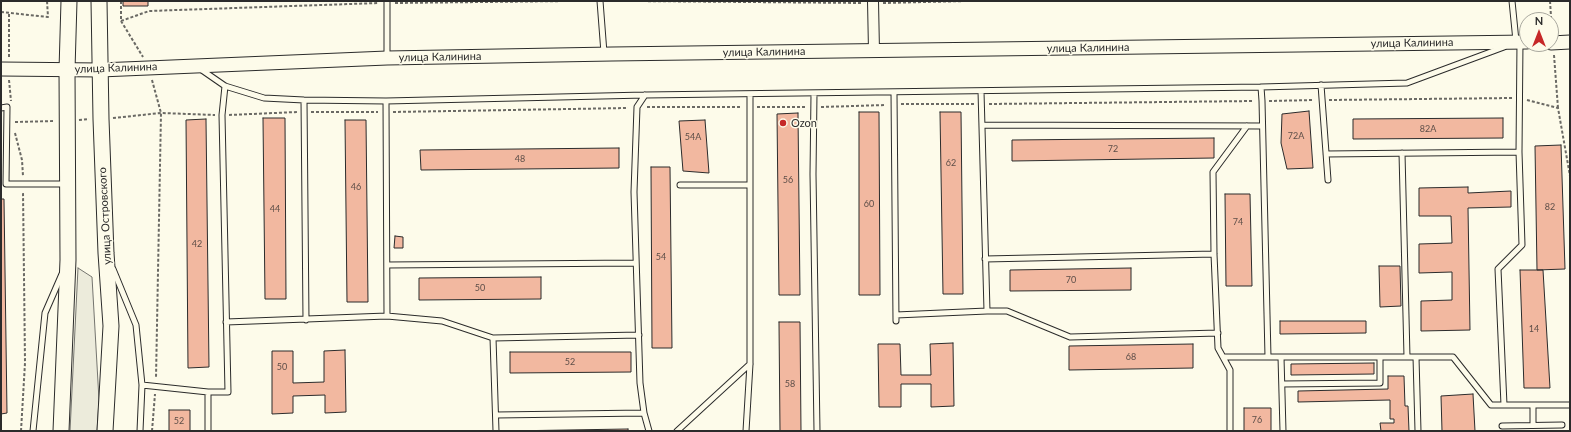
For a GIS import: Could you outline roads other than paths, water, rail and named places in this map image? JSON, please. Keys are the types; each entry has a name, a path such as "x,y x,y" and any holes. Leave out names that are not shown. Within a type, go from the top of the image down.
{"main road":[{"path":"61,431 68,260 67,70 69,1"},
{"name":"улица Островского","path":"99,1 106,252 111,326 105,431"}],"street":[{"path":"873,2 874,50"},
{"name":"улица Калинина","path":"1,69 100,70 387,58 604,54 1519,42"},
{"path":"1559,43 1570,42"}],"lane":[{"path":"600,1 604,54"},
{"path":"1512,1 1519,33"},
{"path":"387,2 387,58"},
{"path":"194,65 225,86 264,98 304,100 1260,87 1407,83 1519,43"},
{"path":"1504,405 1498,269 1522,245 1519,152 1521,52"},
{"path":"1321,85 1328,180"},
{"path":"142,385 208,392 228,392 222,115 225,86"},
{"path":"1260,87 1268,357"},
{"path":"981,91 987,311"},
{"path":"894,92 896,321"},
{"path":"746,431 750,364 750,94"},
{"path":"814,94 813,174 817,431"},
{"path":"645,95 638,107 634,192 640,383 644,413 649,431"},
{"path":"304,100 306,320"},
{"path":"386,100 387,316"},
{"path":"1,108 7,107 4,180 6,184 67,184"},
{"path":"983,125 1262,126"},
{"path":"1230,431 1230,370 1218,348 1212,172 1247,126"},
{"path":"1326,154 1519,152"},
{"path":"1402,153 1407,357"},
{"path":"680,185 750,185"},
{"path":"106,252 136,325 142,385 140,431"},
{"path":"985,259 1214,254"},
{"path":"33,431 45,313 68,260"},
{"path":"387,265 636,263"},
{"path":"896,315 1007,311 1070,336 1218,334"},
{"path":"226,322 387,316 442,321 493,338 639,335"},
{"path":"493,338 496,431"},
{"path":"1223,357 1453,357 1491,405 1570,405"},
{"path":"1281,357 1283,431"},
{"path":"1282,384 1380,383 1380,357"},
{"path":"1416,357 1418,431"},
{"path":"677,431 750,364"},
{"path":"208,392 208,431"},
{"path":"1533,405 1533,426"},
{"path":"496,415 644,413"},
{"path":"1502,426 1562,425"}],"place":[{"name":"Ozon","path":"783,123"}]}
